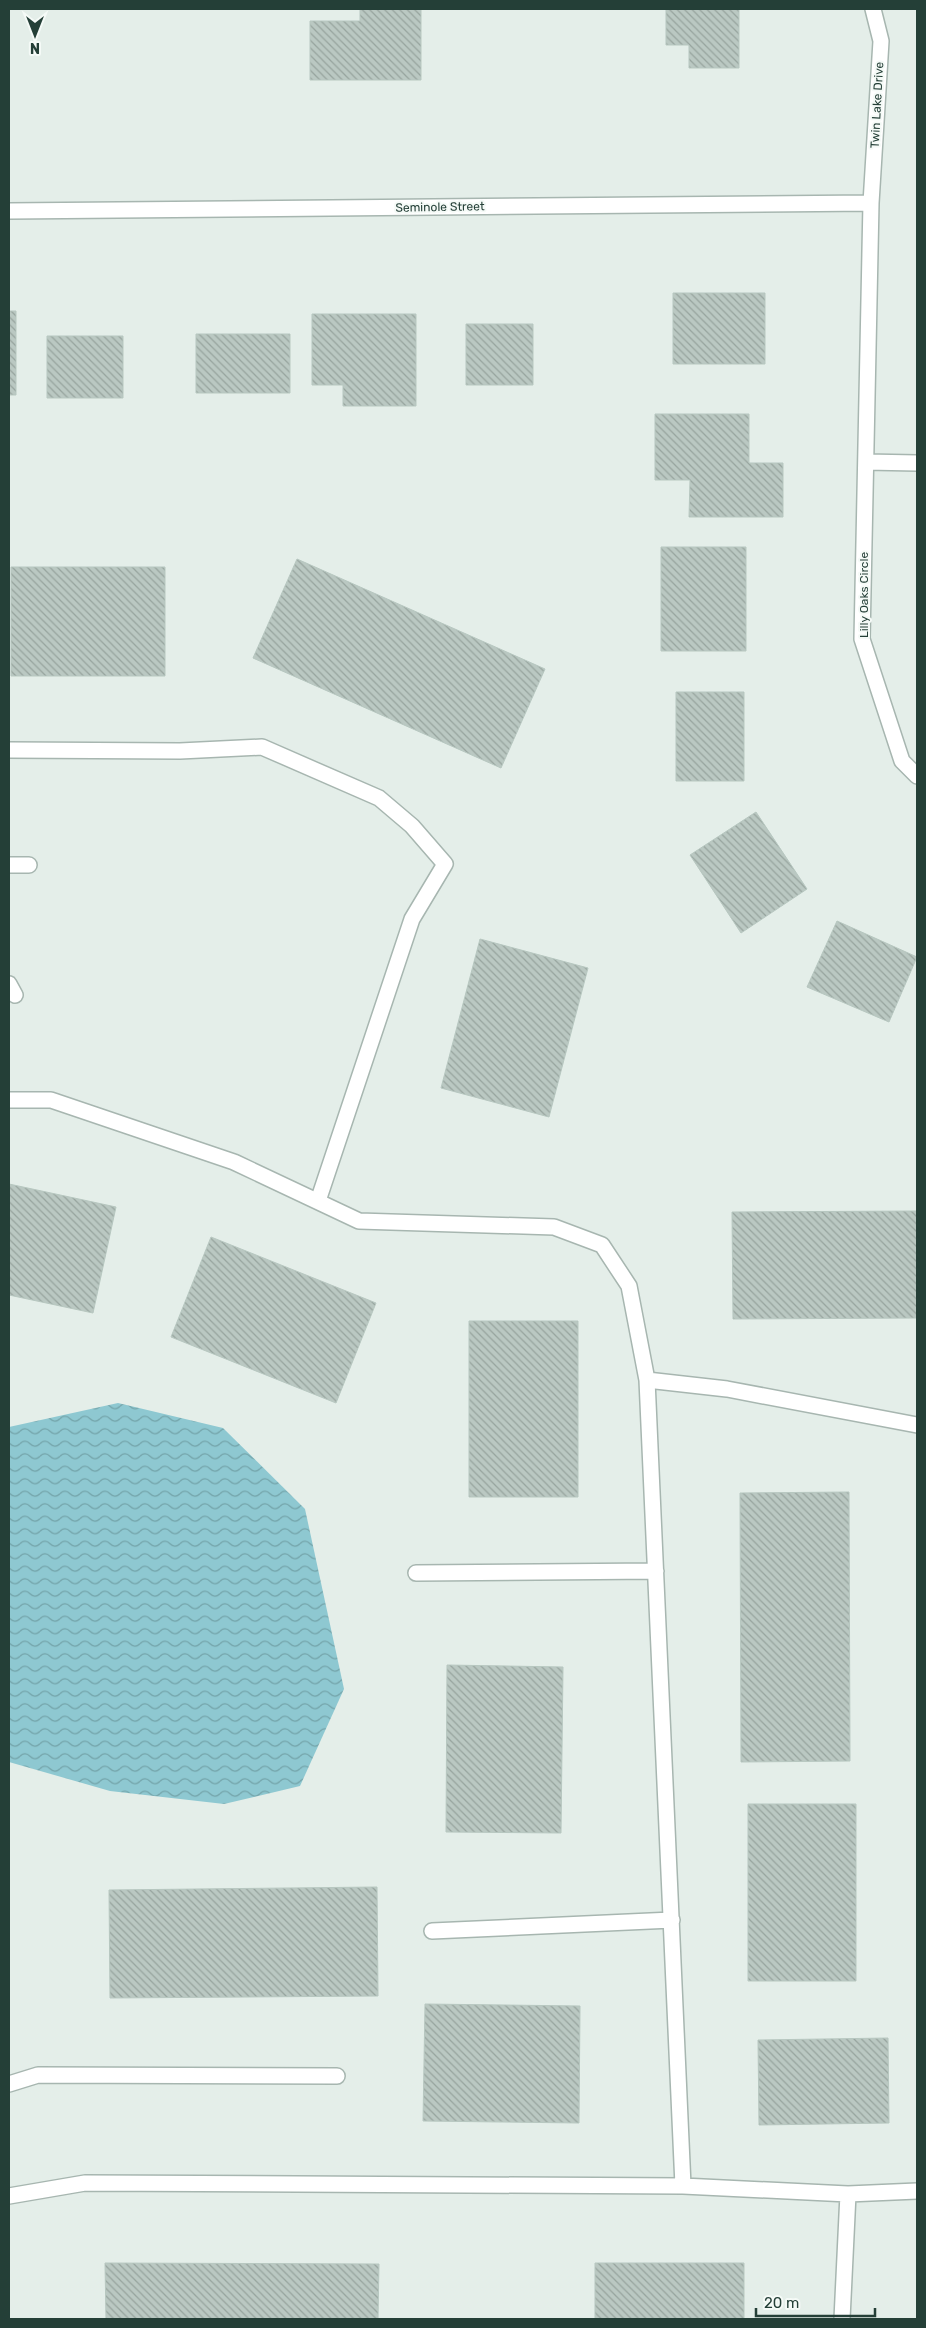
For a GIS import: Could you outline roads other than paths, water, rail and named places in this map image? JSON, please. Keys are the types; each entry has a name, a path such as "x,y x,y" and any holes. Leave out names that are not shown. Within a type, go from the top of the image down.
{"street":[{"name":"Twin Lake Drive","path":"871,202 881,41 874,9"},
{"name":"Seminole Street","path":"9,211 871,202"},
{"name":"Lilly Oaks Circle","path":"871,202 862,640 902,760 917,776"},
{"path":"866,462 917,463"},
{"path":"9,750 180,751 262,747 379,798 412,826 445,864 412,919 318,1202"},
{"path":"9,865 30,865"},
{"path":"9,1100 51,1100 234,1162 359,1220 554,1227 602,1245 629,1286 647,1380 683,2186"},
{"path":"647,1380 727,1389 917,1424"},
{"path":"416,1573 656,1571"},
{"path":"432,1930 672,1920"},
{"path":"9,2084 38,2075 337,2076"},
{"path":"9,2196 85,2183 683,2186 848,2194 917,2191"},
{"path":"842,2319 848,2194"}],"water":[{"path":"118,1403 223,1428 305,1509 344,1689 300,1786 224,1804 110,1791 9,1762 9,1427"}]}
